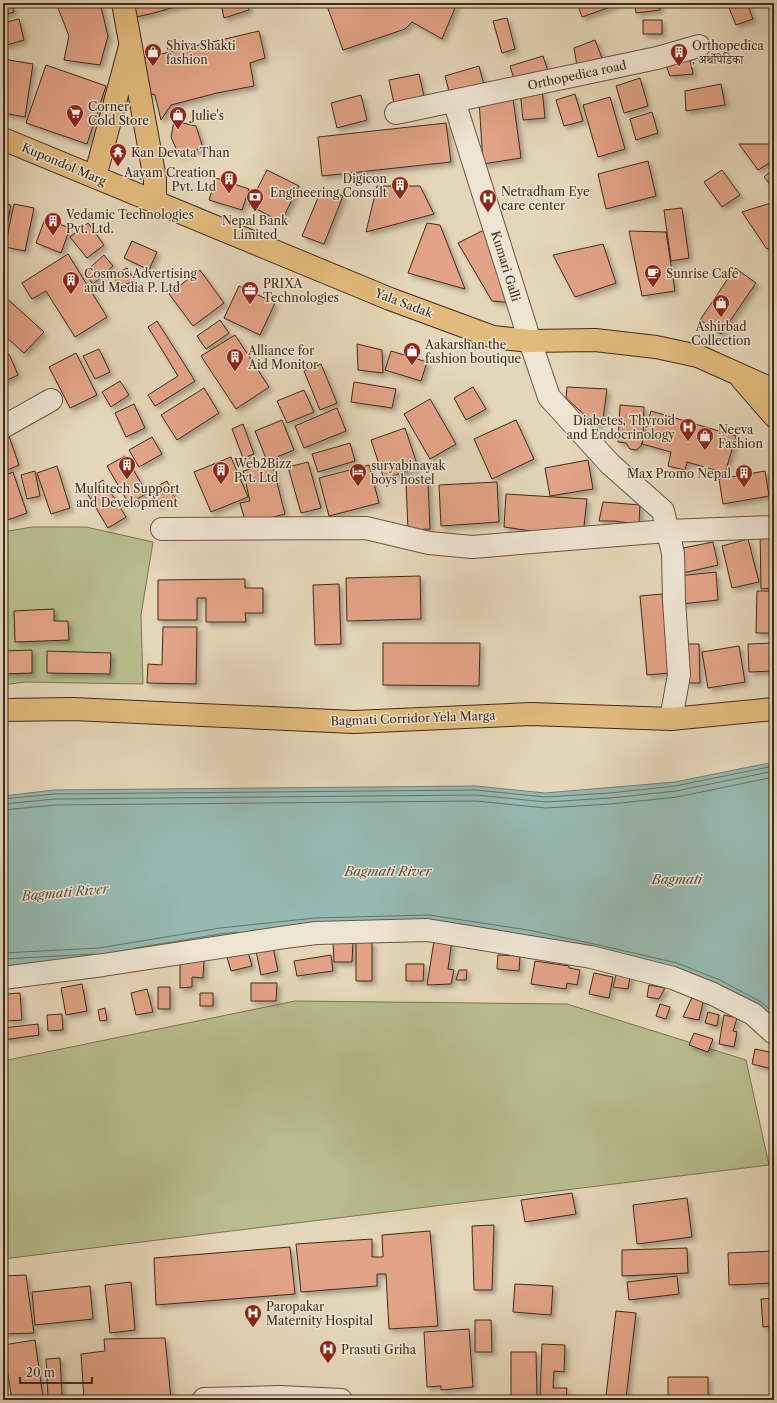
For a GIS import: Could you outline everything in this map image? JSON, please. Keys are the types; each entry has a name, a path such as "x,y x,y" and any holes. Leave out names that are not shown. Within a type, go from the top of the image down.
{"main road":[{"path":"123,3 155,179 155,201"},
{"path":"95,177 131,43"},
{"name":"Kupondol Marg","path":"3,139 124,189"},
{"name":"Yala Sadak","path":"124,189 390,299 493,337 530,341 595,340 656,347 698,356 774,390"},
{"path":"736,372 774,416"},
{"name":"Bagmati Corridor Yela Marga","path":"3,710 73,709 354,722 531,714 671,719 774,709"}],"street":[{"name":"Orthopedica road","path":"396,113 657,58 698,46"},
{"name":"Kumari Galli","path":"454,100 487,190 530,341"},
{"name":"Kumari Galli","path":"454,100 530,341"},
{"path":"530,341 549,397 610,464 663,511 673,553 674,600 679,675 671,719"},
{"path":"3,427 51,400"},
{"path":"162,529 366,528 429,543 472,547 667,530 774,528"},
{"path":"3,978 103,965 301,935 427,930 591,957 674,978 713,994 753,1014 774,1033"},
{"path":"204,1399 341,1400"}],"green space":[{"path":"32,527 86,527 153,542 141,615 143,684 25,682 3,685 3,532"},
{"path":"295,1001 567,1004 746,1060 769,1165 3,1259 3,1061"}],"water":[{"name":"Bagmati","path":"774,762 774,1033 713,994 427,930 3,968 3,796 54,790 476,786 545,793 675,782"}],"building":[{"path":"3,3 11,3 14,12 3,15"},
{"path":"56,3 100,3 108,36 100,65 64,60 69,36"},
{"path":"133,3 189,3 136,17"},
{"path":"221,3 248,3 249,10 224,18"},
{"path":"326,3 457,3 442,39 412,22 405,29 343,50"},
{"path":"577,3 616,3 616,5 582,17"},
{"path":"660,3 660,10 636,13 635,4"},
{"path":"727,3 747,3 753,19 736,25"},
{"path":"507,18 515,49 502,53 493,21"},
{"path":"19,19 24,40 3,46 3,23"},
{"path":"643,20 662,20 662,34 643,34"},
{"path":"259,31 265,58 250,63 254,86 217,93 171,105 161,120 155,95 149,93 144,58"},
{"path":"595,40 602,58 577,66 574,48"},
{"name":"Orthopedica , अर्थोपेडिका","path":"689,54 693,74 670,76 664,60"},
{"path":"543,56 548,71 515,82 510,66"},
{"path":"3,59 33,64 25,117 3,113"},
{"path":"46,65 106,86 87,144 26,123"},
{"path":"479,66 484,85 450,95 445,76"},
{"path":"419,74 426,105 396,113 389,80"},
{"path":"640,78 648,106 624,113 616,86"},
{"path":"721,84 725,105 686,111 685,91"},
{"path":"542,89 545,118 523,120 520,91"},
{"path":"575,94 583,121 564,126 556,100"},
{"path":"361,95 367,120 337,128 331,103"},
{"path":"610,97 625,149 598,157 583,105"},
{"path":"513,98 521,158 483,164 479,100"},
{"path":"652,112 658,133 636,140 630,119"},
{"path":"174,121 196,126 203,148 179,155 171,137"},
{"path":"446,123 451,162 322,176 318,137"},
{"path":"739,144 774,144 774,160 758,170"},
{"path":"648,161 656,196 606,209 598,174"},
{"path":"774,168 774,188 773,188 764,177"},
{"path":"267,170 299,186 281,222 249,205"},
{"path":"722,170 740,195 722,207 704,182"},
{"name":"Aayam Creation Pvt. Ltd","path":"216,178 249,189 242,210 209,200"},
{"name":"Digicon Engineering Consult","path":"377,186 420,186 434,214 366,232"},
{"path":"322,188 343,196 324,244 302,236"},
{"path":"774,202 774,245 767,249 742,212"},
{"path":"3,204 11,205 7,226 3,226"},
{"path":"14,204 34,208 25,251 5,247"},
{"path":"682,208 689,258 671,261 664,210"},
{"name":"Vedamic Technologies Pvt. Ltd.","path":"45,219 70,228 61,253 36,243"},
{"path":"88,223 104,245 87,258 70,237"},
{"path":"427,223 440,225 465,289 408,273"},
{"path":"486,229 515,303 492,301 458,243"},
{"path":"629,231 666,232 675,291 642,296"},
{"path":"132,241 157,252 149,270 124,258"},
{"path":"603,244 616,283 575,297 553,255"},
{"name":"Cosmos Advertising and Media P. Ltd","path":"68,254 107,317 75,337 46,291 32,299 22,283"},
{"path":"104,255 113,266 93,284 84,273"},
{"path":"127,268 134,280 120,288 113,275"},
{"path":"735,268 756,283 721,334 700,320"},
{"path":"200,270 224,303 193,326 169,294"},
{"path":"239,286 275,303 260,335 224,318"},
{"path":"4,296 44,332 24,353 3,334"},
{"path":"220,320 229,333 206,349 197,336"},
{"path":"157,321 195,381 155,406 148,395 178,376 148,327"},
{"name":"Alliance for Aid Monitor","path":"235,335 269,387 236,409 201,356"},
{"path":"357,344 382,350 383,373 358,370"},
{"path":"99,349 110,372 95,379 83,356"},
{"path":"391,351 427,362 421,381 385,370"},
{"path":"76,353 97,395 70,408 49,367"},
{"path":"9,354 18,375 3,382 3,357"},
{"path":"321,364 337,403 320,410 304,371"},
{"path":"120,381 129,395 111,407 102,392"},
{"path":"354,382 396,389 392,408 351,402"},
{"path":"473,387 486,409 466,420 454,398"},
{"path":"567,387 607,389 603,419 597,426 566,398"},
{"path":"204,388 219,413 177,440 161,415"},
{"path":"304,390 314,412 287,423 277,401"},
{"path":"430,399 456,444 430,459 404,414"},
{"path":"134,404 145,428 126,437 115,413"},
{"path":"620,405 644,407 643,440 641,446 636,450 630,449 626,443 618,442"},
{"path":"337,408 346,431 304,448 295,426"},
{"name":"Diabetes, Thyroid and Endocrinology","path":"651,411 736,436 725,473 687,462 685,470 668,466 671,452 642,444"},
{"path":"282,420 294,450 267,461 255,431"},
{"path":"516,420 534,459 492,479 474,439"},
{"path":"243,424 254,454 243,458 232,429"},
{"path":"405,428 418,467 384,479 371,440"},
{"path":"9,436 19,465 3,472 3,438"},
{"path":"152,437 162,454 139,467 129,450"},
{"path":"350,443 355,461 318,472 312,454"},
{"name":"Multitech Support and Development","path":"125,456 147,493 129,504 107,466"},
{"name":"Web2Bizz Pvt. Ltd","path":"231,457 248,497 211,512 194,472"},
{"path":"588,460 593,489 550,496 545,468"},
{"path":"308,462 321,508 301,513 288,467"},
{"path":"272,463 285,514 246,524 240,503 250,501 243,471"},
{"path":"369,465 379,503 329,516 319,478"},
{"path":"57,466 70,508 51,514 37,473"},
{"path":"35,471 40,496 27,499 21,475"},
{"name":"Max Promo Nepal","path":"765,471 769,496 723,504 719,479"},
{"path":"13,472 27,513 8,520 3,506 3,476"},
{"path":"103,480 126,517 108,528 86,491"},
{"path":"428,480 430,529 408,530 406,481"},
{"path":"167,481 175,498 158,506 150,490"},
{"path":"497,482 499,522 441,526 439,485"},
{"path":"506,494 587,499 583,535 545,533 504,527"},
{"path":"603,502 640,505 639,524 599,521"},
{"path":"760,530 774,530 774,588 761,589"},
{"path":"748,539 759,582 732,588 722,546"},
{"path":"713,542 718,565 683,573 678,549"},
{"path":"716,572 718,600 681,604 678,576"},
{"path":"420,576 421,619 347,621 346,578"},
{"path":"245,579 245,588 263,588 263,613 245,613 246,622 206,622 206,598 197,598 197,620 158,620 158,580"},
{"path":"339,584 341,644 315,645 313,585"},
{"path":"757,591 774,591 774,633 756,633"},
{"path":"662,594 669,673 647,675 640,596"},
{"path":"54,609 54,621 68,621 69,640 15,642 14,611"},
{"path":"163,627 197,627 196,684 147,683 148,664 162,665"},
{"path":"383,643 480,643 479,686 383,685"},
{"path":"774,643 774,671 749,672 748,644"},
{"path":"687,644 699,644 700,683 687,683"},
{"path":"739,646 745,682 708,688 702,652"},
{"path":"32,650 32,673 3,674 3,651"},
{"path":"47,651 111,653 110,674 47,673"},
{"path":"333,939 353,939 352,962 334,962"},
{"path":"452,940 448,969 454,970 451,984 427,985 434,941"},
{"path":"356,942 372,942 372,981 356,981"},
{"path":"273,947 278,971 261,975 256,951"},
{"path":"248,952 252,966 231,971 227,957"},
{"path":"331,955 333,971 297,976 294,961"},
{"path":"498,955 520,956 519,971 497,969"},
{"path":"180,958 204,959 203,978 192,977 192,987 180,988"},
{"path":"535,961 569,966 569,968 580,970 577,985 567,983 566,989 531,984"},
{"path":"406,964 424,964 423,981 406,981"},
{"path":"618,967 631,971 628,989 613,987"},
{"path":"459,970 467,970 466,980 456,980"},
{"path":"594,973 613,977 609,998 589,994"},
{"path":"251,983 277,983 276,1001 251,1001"},
{"path":"82,984 87,1011 66,1015 61,988"},
{"path":"649,985 665,988 659,999 647,997"},
{"path":"158,987 170,987 170,1009 158,1009"},
{"path":"147,989 153,1012 136,1015 131,993"},
{"path":"695,991 705,994 699,1020 683,1017"},
{"path":"20,993 22,1020 7,1021 6,994"},
{"path":"200,993 213,993 213,1006 200,1006"},
{"path":"660,1004 670,1007 666,1019 656,1016"},
{"path":"105,1008 107,1020 100,1021 98,1010"},
{"path":"708,1012 719,1015 717,1026 705,1023"},
{"path":"62,1014 63,1030 48,1031 47,1015"},
{"path":"724,1015 737,1018 733,1031 737,1032 734,1047 719,1044"},
{"path":"38,1024 39,1035 3,1040 3,1028"},
{"path":"694,1033 713,1039 708,1052 689,1045"},
{"path":"755,1049 774,1053 772,1069 752,1064"},
{"path":"572,1193 576,1214 525,1222 521,1200"},
{"path":"687,1198 692,1237 637,1244 633,1205"},
{"path":"494,1225 492,1290 474,1290 472,1226"},
{"path":"430,1231 438,1326 389,1329 386,1274 377,1274 377,1286 301,1292 296,1244 372,1239 372,1257 383,1257 382,1235"},
{"path":"290,1247 295,1294 156,1305 154,1258"},
{"path":"687,1248 688,1273 622,1276 622,1250"},
{"path":"774,1251 774,1283 729,1285 728,1253"},
{"path":"26,1275 34,1333 3,1334 3,1276"},
{"path":"677,1276 679,1294 629,1300 627,1282"},
{"path":"131,1282 135,1330 110,1333 105,1285"},
{"path":"515,1284 553,1286 551,1315 513,1312"},
{"path":"90,1286 93,1319 35,1325 32,1292"},
{"path":"774,1298 774,1326 763,1327 761,1299"},
{"path":"616,1311 636,1313 626,1398 606,1396"},
{"path":"475,1320 491,1320 492,1352 475,1352"},
{"path":"469,1329 473,1387 441,1390 441,1386 427,1387 424,1332"},
{"path":"165,1338 171,1400 111,1400 111,1396 84,1399 81,1354 105,1351 104,1339"},
{"path":"35,1340 43,1397 12,1400 3,1345"},
{"path":"542,1344 565,1345 564,1372 554,1371 553,1388 567,1388 566,1400 540,1400"},
{"path":"511,1352 536,1352 537,1399 511,1399"},
{"path":"60,1358 62,1395 48,1397 46,1359"},
{"path":"668,1377 708,1377 708,1400 668,1400"}],"place":[{"name":"Shiva Shakti fashion","path":"153,67"},
{"name":"Orthopedica , अर्थोपेडिका","path":"679,67"},
{"name":"Corner Cold Store","path":"75,128"},
{"name":"Julie's","path":"178,130"},
{"name":"Kan Devata Than","path":"118,167"},
{"name":"Aayam Creation Pvt. Ltd","path":"229,194"},
{"name":"Digicon Engineering Consult","path":"400,200"},
{"name":"Nepal Bank Limited","path":"255,212"},
{"name":"Netradham Eye care center","path":"488,213"},
{"name":"Vedamic Technologies Pvt. Ltd.","path":"53,236"},
{"name":"Sunrise Cafe","path":"653,288"},
{"name":"Cosmos Advertising and Media P. Ltd","path":"71,295"},
{"name":"PRIXA Technologies","path":"250,305"},
{"name":"Ashirbad Collection","path":"721,318"},
{"name":"Aakarshan the fashion boutique","path":"412,366"},
{"name":"Alliance for Aid Monitor","path":"235,372"},
{"name":"Diabetes, Thyroid and Endocrinology","path":"688,442"},
{"name":"Neeva Fashion","path":"705,451"},
{"name":"Multitech Support and Development","path":"127,480"},
{"name":"Web2Bizz Pvt. Ltd","path":"221,485"},
{"name":"suryabinayak boys hostel","path":"358,487"},
{"name":"Max Promo Nepal","path":"744,488"},
{"name":"Paropakar Maternity Hospital","path":"253,1328"},
{"name":"Prasuti Griha","path":"328,1364"}],"water label":[{"name":"Bagmati River","path":"388,871"},
{"name":"Bagmati River","path":"65,892"}]}
